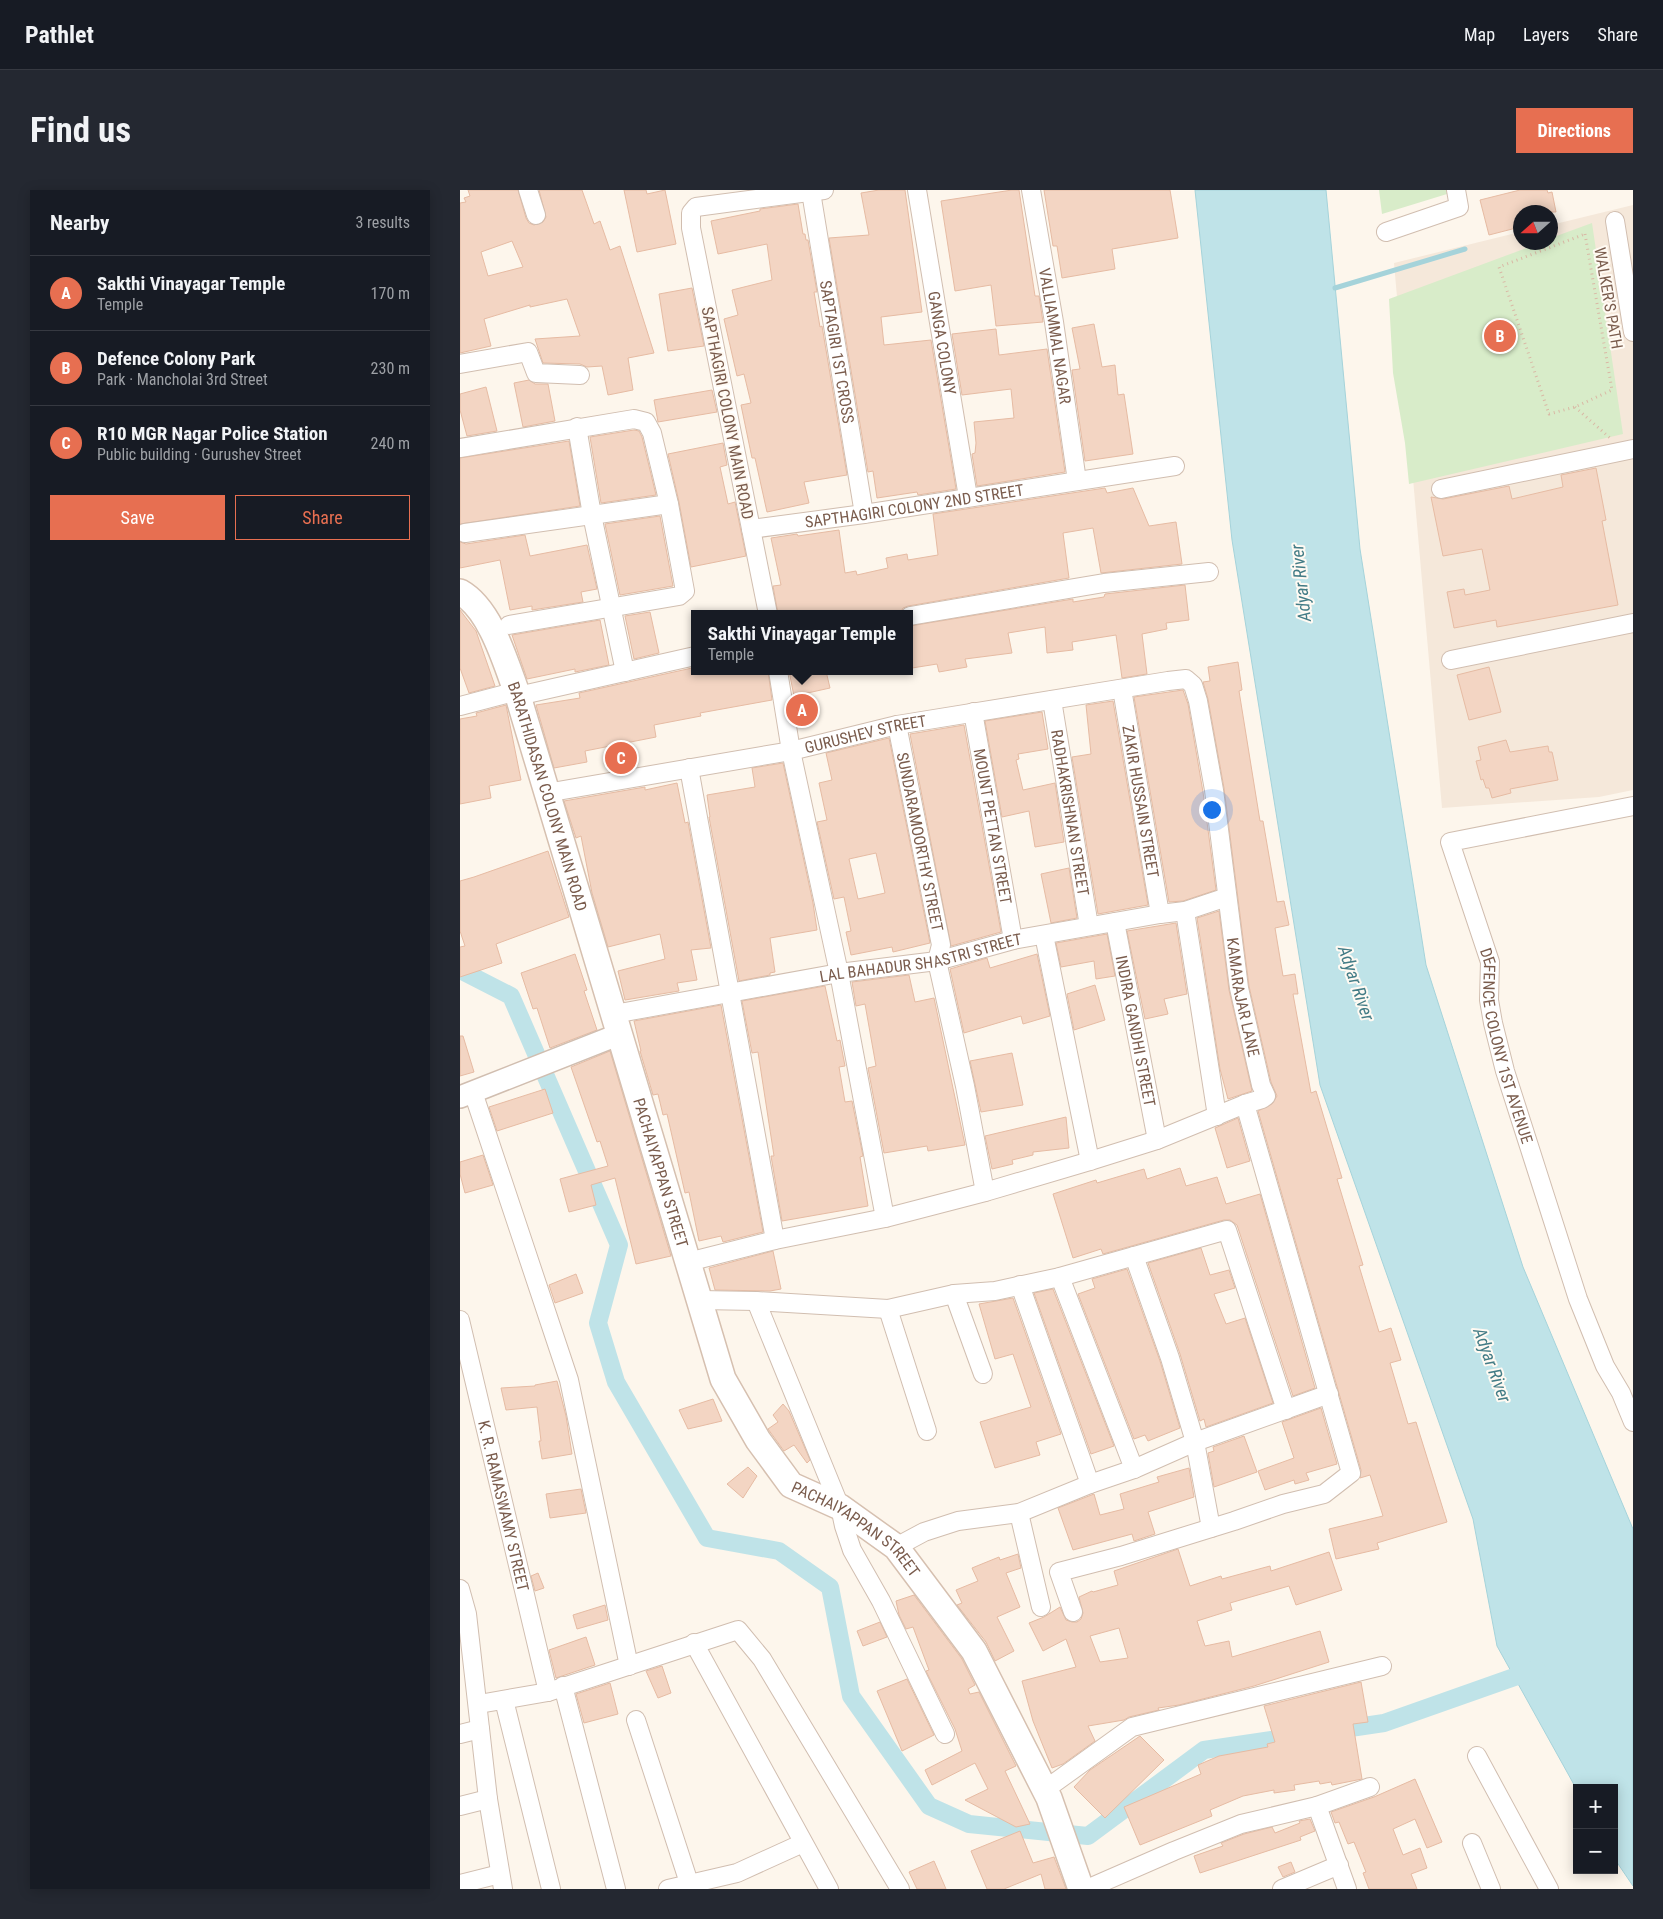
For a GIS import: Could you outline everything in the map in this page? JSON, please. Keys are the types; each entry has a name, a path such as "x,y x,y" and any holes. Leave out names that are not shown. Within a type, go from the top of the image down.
{"main road":[{"name":"BARATHIDASAN COLONY MAIN ROAD","path":"460,592 468,596 491,626 518,693 546,793 617,1024"},
{"name":"PACHAIYAPPAN STREET","path":"617,1024 723,1379 758,1440 791,1485 840,1507 896,1546 974,1651 1048,1794 1082,1885"}],"street":[{"path":"528,190 536,215"},
{"name":"GANGA COLONY","path":"917,190 968,497"},
{"name":"VALLIAMMAL NAGAR","path":"1031,190 1054,322 1077,481"},
{"path":"1386,232 1459,207 1456,190"},
{"path":"754,194 817,191"},
{"name":"SAPTAGIRI 1ST CROSS","path":"817,191 864,514"},
{"name":"SAPTHAGIRI COLONY MAIN ROAD","path":"754,194 696,207 691,213 690,228 767,610"},
{"path":"1615,221 1633,332"},
{"path":"460,364 528,352 536,373 580,375"},
{"path":"460,448 634,419 646,422 652,433 669,504 685,592 679,596 509,625"},
{"path":"577,428 592,515 624,672"},
{"path":"1441,489 1628,450"},
{"name":"SAPTHAGIRI COLONY 2ND STREET","path":"751,529 864,514 1175,466"},
{"path":"465,533 669,504"},
{"path":"913,615 1104,583 1209,572"},
{"path":"1451,660 1633,623"},
{"path":"460,706 691,657"},
{"path":"779,675 791,751 839,973 885,1218"},
{"name":"GURUSHEV STREET","path":"546,793 791,751 896,725 1186,679"},
{"name":"KAMARAJAR LANE","path":"1186,679 1193,685 1198,701 1214,790 1238,988 1261,1085 1266,1096 1245,1104"},
{"name":"ZAKIR HUSSAIN STREET","path":"1122,689 1160,914"},
{"name":"RADHAKRISHNAN STREET","path":"1052,700 1090,926"},
{"name":"MOUNT PETTAN STREET","path":"973,712 1013,940"},
{"name":"SUNDARAMOORTHY STREET","path":"896,725 941,945 937,961 966,1086 985,1192"},
{"path":"689,768 775,1240"},
{"name":"DEFENCE COLONY 1ST AVENUE","path":"1633,806 1450,842 1490,962 1489,1000 1505,1071 1578,1299 1605,1366 1621,1393 1633,1422"},
{"name":"LAL BAHADUR SHASTRI STREET","path":"617,1024 730,994 839,973 937,961 1013,940 1185,911 1227,897"},
{"path":"1185,911 1217,1116"},
{"name":"INDIRA GANDHI STREET","path":"1115,922 1157,1140"},
{"path":"1044,935 1090,1162"},
{"path":"617,1024 467,1095 569,1380 629,1666"},
{"path":"688,1262 775,1240 885,1218 985,1192 1090,1162 1157,1140 1245,1104 1351,1473 1324,1494 1283,1504 1121,1556 1059,1572 1073,1612"},
{"path":"700,1300 756,1300 888,1309 954,1294 994,1291 1060,1277 1227,1230 1286,1410"},
{"path":"1134,1256 1170,1358 1195,1442 1211,1528"},
{"path":"1060,1277 1134,1468"},
{"path":"1020,1286 1090,1484"},
{"path":"954,1294 983,1374"},
{"path":"756,1300 840,1507 852,1550 881,1600 945,1734"},
{"path":"888,1309 927,1431"},
{"name":"K. R. RAMASWAMY STREET","path":"460,1320 556,1689 616,1889"},
{"path":"896,1546 924,1532 958,1521 1019,1513 1195,1442 1329,1394"},
{"path":"1019,1513 1041,1607"},
{"path":"460,1589 478,1704 488,1799 502,1882 460,1884"},
{"path":"478,1704 556,1689 738,1630 762,1658 900,1889"},
{"path":"694,1643 829,1889"},
{"path":"1048,1794 1132,1727 1382,1666"},
{"path":"504,1700 551,1889"},
{"path":"636,1720 690,1886"},
{"path":"460,1734 480,1729"},
{"path":"1478,1756 1549,1889"},
{"path":"1082,1885 1241,1824 1317,1806 1370,1787"},
{"path":"460,1806 488,1799"},
{"path":"1317,1806 1347,1889"},
{"path":"668,1889 740,1881 803,1843"},
{"path":"1472,1843 1491,1889"},
{"path":"1282,1889 1339,1865"}],"path":[{"name":"WALKER'S PATH","path":"1585,234 1612,390 1575,407 1549,414 1500,266 1585,234"},
{"path":"1575,407 1628,450"}],"shaded area":[{"path":"1633,205 1633,790 1599,797 1442,808 1394,263 1513,234 1513,250 1558,250 1558,223"}],"green space":[{"path":"1379,190 1446,190 1447,194 1382,214"},
{"path":"1592,223 1623,434 1409,484 1405,443 1393,373 1389,299 1521,250 1558,250 1558,235"}],"water":[{"name":"Adyar River","path":"1195,190 1326,190 1360,549 1426,965 1523,1267 1633,1529 1633,1886 1618,1864 1618,1784 1574,1784 1497,1646 1473,1519 1320,1085 1232,540"}],"building":[{"path":"468,190 518,190 526,218 529,223 534,225 543,222 546,217 539,190 582,190 594,224 600,221 610,250 620,246 654,353 628,358 633,390 608,395 602,366 587,367 580,364 543,363 535,339 580,336 567,299 530,307 530,305 484,319 491,346 460,353 460,203 466,202 464,198 470,196","holes":["512,241 523,267 488,276 481,252"]},
{"path":"624,190 646,190 647,194 665,190 676,244 637,252"},
{"path":"879,190 905,190 922,312 881,317 884,345 931,340 956,489 918,495 917,492 877,498 873,471 868,472 829,238 869,235 861,193"},
{"path":"1019,190 1035,296 1039,296 1043,322 996,326 991,285 955,291 941,201"},
{"path":"1044,190 1170,190 1178,238 1112,249 1115,269 1062,278 1057,246 1053,246"},
{"path":"1520,190 1547,190 1548,193 1552,192 1555,205 1513,205 1513,229 1489,235 1480,200"},
{"path":"798,204 803,234 805,234 806,240 808,240 817,292 814,292 820,327 822,326 847,475 804,482 809,503 767,512 755,458 752,458 741,405 751,403 744,374 737,376 724,319 738,315 732,290 772,280 767,244 718,254 711,221 760,211 760,209"},
{"path":"692,288 704,346 668,351 659,294"},
{"path":"1094,324 1102,367 1115,365 1118,395 1124,394 1133,454 1085,461 1072,370 1080,369 1072,328"},
{"path":"996,329 999,355 1047,349 1065,472 977,486 972,454 975,453 976,443 974,422 1014,418 1011,389 962,395 952,334"},
{"path":"529,380 535,384 548,384 555,421 523,427 514,383"},
{"path":"486,387 497,431 467,436 460,410 460,394"},
{"path":"712,390 717,412 658,422 654,400"},
{"path":"634,430 639,431 642,437 656,495 601,503 590,437"},
{"path":"569,441 580,506 460,524 460,458"},
{"path":"723,443 727,465 720,467 728,504 735,502 746,556 691,567 668,454"},
{"path":"1596,468 1606,520 1602,521 1618,605 1497,627 1496,620 1454,628 1447,592 1464,589 1465,595 1490,590 1482,549 1443,556 1431,497 1443,499 1509,486 1512,499 1563,487 1561,475"},
{"path":"1105,488 1107,493 1133,488 1149,526 1176,522 1182,564 1101,573 1093,528 1063,533 1069,578 908,606 902,610 777,610 773,586 781,585 771,538 839,530 845,573 856,571 857,575 888,568 886,558 907,554 908,560 938,555 933,514"},
{"path":"660,516 673,586 620,595 605,524"},
{"path":"525,535 530,556 587,545 597,589 581,592 583,602 532,610 532,606 510,610 500,560 460,568 460,542 466,544"},
{"path":"1185,585 1189,620 1166,623 1167,629 1142,634 1147,674 1122,678 1116,635 1072,642 1073,650 1047,653 1045,627 1008,633 1012,653 965,659 967,667 939,672 937,664 913,668 913,626 1073,599 1073,602 1104,597 1105,594"},
{"path":"460,610 476,631 495,686 469,693 460,668"},
{"path":"650,612 659,653 634,659 625,616"},
{"path":"600,620 609,665 575,672 575,669 527,679 512,635"},
{"path":"1238,662 1242,690 1239,691 1260,821 1263,821 1277,902 1284,901 1289,925 1275,928 1283,976 1295,974 1298,994 1293,994 1311,1093 1316,1091 1342,1178 1337,1179 1363,1265 1359,1266 1379,1332 1391,1328 1401,1360 1390,1363 1408,1424 1416,1422 1447,1522 1377,1543 1379,1549 1336,1559 1329,1529 1383,1516 1370,1475 1360,1478 1361,1470 1258,1111 1272,1104 1277,1096 1271,1082 1249,986 1224,788 1208,699 1203,682 1210,681 1208,667"},
{"path":"1489,667 1501,712 1469,720 1457,675"},
{"path":"691,668 691,675 769,675 772,700 700,713 701,716 654,725 656,737 585,751 587,762 554,768 536,705 580,698 579,693"},
{"path":"790,675 827,675 830,688 794,696"},
{"path":"1183,690 1188,704 1203,792 1216,890 1183,901 1169,902 1134,697"},
{"path":"1113,701 1148,905 1098,914 1072,757 1091,754 1086,705"},
{"path":"506,705 521,780 489,786 491,798 460,804 460,719 477,716 476,713"},
{"path":"1042,712 1048,749 1018,754 1019,759 1016,760 1023,790 1055,783 1064,842 1035,847 1029,811 1002,817 985,721"},
{"path":"964,725 1001,932 951,946 910,734"},
{"path":"889,738 930,943 893,952 892,947 851,955 846,932 851,931 844,897 834,899 817,822 827,820 819,783 832,780 826,753","holes":["876,853 885,893 858,899 849,859"]},
{"path":"1506,740 1510,752 1548,746 1549,752 1552,752 1558,780 1510,789 1511,793 1492,798 1489,788 1486,788 1483,779 1481,780 1476,761 1481,760 1478,747"},
{"path":"783,763 817,930 770,938 775,972 770,973 770,975 739,981 709,817 707,795 755,787 752,768"},
{"path":"677,783 685,823 688,822 711,948 691,950 697,980 677,983 679,991 625,1000 618,971 665,959 660,934 608,947 592,893 581,836 576,838 564,801 645,787 645,790"},
{"path":"548,851 569,917 496,944 502,963 460,977 460,947 465,946 460,931 460,881"},
{"path":"1069,868 1077,918 1051,923 1041,874"},
{"path":"1219,911 1229,990 1252,1091 1228,1099 1220,1069 1197,918"},
{"path":"1176,923 1187,994 1164,999 1168,1014 1145,1019 1127,931"},
{"path":"1107,934 1115,976 1096,979 1094,961 1061,967 1056,943"},
{"path":"575,954 587,990 584,991 597,1030 550,1048 537,1008 533,1009 521,973"},
{"path":"1037,954 1050,1016 1023,1024 1021,1016 964,1033 950,969 987,958 990,968"},
{"path":"909,975 915,1002 934,998 965,1145 928,1151 927,1146 884,1153 868,1068 876,1066 865,1004 856,1006 852,982"},
{"path":"1095,985 1105,1020 1074,1030 1067,994"},
{"path":"825,986 837,1041 840,1040 845,1066 839,1067 845,1102 852,1101 863,1156 860,1157 868,1206 782,1221 771,1156 774,1156 758,1052 752,1053 742,1001"},
{"path":"721,1005 763,1232 723,1242 721,1236 699,1241 689,1192 685,1193 667,1114 663,1115 658,1094 653,1095 640,1051 634,1021"},
{"path":"460,1036 463,1036 474,1072 460,1076"},
{"path":"610,1051 671,1256 636,1264 615,1178 591,1185 596,1205 569,1212 560,1179 608,1166 600,1141 597,1142 571,1067"},
{"path":"1012,1053 1023,1105 981,1112 970,1061"},
{"path":"545,1089 553,1113 497,1131 489,1107"},
{"path":"1066,1117 1069,1148 1033,1152 1033,1155 1012,1160 1013,1164 992,1169 985,1136"},
{"path":"1238,1118 1250,1161 1227,1168 1215,1128"},
{"path":"483,1155 493,1185 465,1193 460,1174 460,1162"},
{"path":"1180,1168 1186,1186 1217,1177 1226,1204 1260,1194 1315,1388 1293,1396 1237,1225 1230,1220 1224,1220 1103,1254 1101,1249 1073,1258 1053,1194 1096,1180 1097,1183 1144,1169 1147,1179"},
{"path":"1201,1248 1210,1275 1229,1270 1235,1288 1214,1294 1226,1324 1245,1318 1273,1403 1206,1427 1204,1419 1200,1421 1180,1354 1148,1263"},
{"path":"773,1251 781,1289 770,1291 715,1290 709,1268"},
{"path":"1127,1269 1160,1361 1180,1428 1148,1441 1145,1435 1134,1439 1078,1294 1095,1288 1092,1279"},
{"path":"576,1274 583,1293 555,1303 549,1285"},
{"path":"1053,1289 1114,1446 1091,1454 1034,1293"},
{"path":"1013,1298 1061,1434 1036,1442 1040,1455 995,1468 980,1422 1031,1407 1013,1354 995,1359 979,1304"},
{"path":"557,1381 566,1416 572,1454 542,1459 537,1407 506,1410 501,1388 535,1386"},
{"path":"713,1399 722,1421 688,1429 679,1410"},
{"path":"783,1404 789,1411 810,1460 807,1463 794,1445 784,1451 768,1429 778,1422 773,1415"},
{"path":"1321,1408 1337,1464 1306,1473 1309,1480 1295,1484 1294,1480 1265,1490 1258,1471 1294,1458 1282,1422"},
{"path":"1244,1436 1257,1472 1214,1487 1208,1453 1214,1451 1213,1447"},
{"path":"748,1467 757,1476 743,1498 727,1484"},
{"path":"1189,1468 1194,1497 1148,1512 1155,1534 1134,1541 1132,1534 1073,1550 1058,1508 1094,1494 1100,1515 1124,1509 1120,1494 1159,1482 1157,1477"},
{"path":"581,1489 586,1513 550,1518 546,1494"},
{"path":"1178,1549 1190,1586 1221,1576 1222,1579 1270,1566 1271,1571 1329,1552 1342,1590 1296,1605 1289,1586 1230,1603 1232,1610 1197,1621 1205,1646 1229,1641 1232,1657 1320,1631 1329,1662 1254,1686 1179,1705 1158,1708 1159,1710 1129,1717 1124,1720 1088,1726 1095,1741 1063,1764 1052,1768 1033,1721 1022,1681 1076,1667 1066,1639 1043,1651 1029,1623 1044,1617 1060,1607 1066,1620 1077,1622 1081,1619 1083,1613 1079,1597 1092,1591 1118,1585 1114,1571","holes":["1119,1628 1128,1658 1100,1662 1090,1636"]},
{"path":"1018,1554 1021,1568 1006,1573 1020,1607 997,1617 1014,1651 995,1661 986,1642 957,1605 962,1603 956,1590 978,1581 972,1568 999,1557 1000,1560"},
{"path":"538,1573 544,1588 535,1591 531,1576"},
{"path":"914,1595 962,1659 975,1685 968,1689 970,1694 979,1692 1016,1766 1005,1771 1030,1824 1016,1827 965,1800 988,1789 975,1763 932,1785 925,1770 962,1751 955,1729 926,1671 929,1670 913,1627 906,1629 899,1615 896,1601"},
{"path":"605,1605 608,1620 577,1629 573,1615"},
{"path":"880,1622 887,1637 863,1646 857,1631"},
{"path":"586,1637 595,1665 556,1678 549,1650"},
{"path":"662,1666 671,1693 658,1698 646,1671"},
{"path":"907,1679 934,1735 902,1751 877,1691"},
{"path":"1361,1682 1368,1722 1353,1724 1362,1779 1332,1785 1331,1782 1320,1784 1319,1781 1294,1785 1295,1790 1274,1793 1274,1790 1243,1796 1210,1810 1212,1816 1140,1845 1124,1807 1201,1774 1198,1765 1219,1756 1268,1747 1267,1744 1275,1742 1264,1706"},
{"path":"610,1683 618,1714 584,1723 576,1694"},
{"path":"1140,1736 1164,1760 1105,1818 1074,1787 1090,1770"},
{"path":"1415,1779 1442,1842 1427,1848 1415,1819 1393,1829 1403,1855 1420,1848 1427,1868 1411,1874 1417,1889 1369,1889 1363,1873 1366,1872 1354,1842 1348,1844 1339,1822 1335,1823 1331,1812 1374,1797"},
{"path":"1310,1819 1315,1831 1300,1837 1301,1840 1200,1873 1194,1856 1223,1846 1221,1843 1244,1834 1272,1827 1275,1833 1300,1823 1299,1821"},
{"path":"1020,1831 1033,1863 1054,1857 1066,1889 1045,1889 1041,1874 1004,1889 987,1889 971,1851"},
{"path":"934,1861 946,1889 917,1889 909,1872"},
{"path":"1291,1862 1295,1872 1283,1877 1278,1867"}],"waterway":[{"path":"1335,288 1465,249"},
{"path":"460,970 511,996 619,1245 598,1323 616,1382 707,1538 779,1551 830,1587 851,1696 929,1806 969,1824 1088,1836 1204,1750 1297,1736"},
{"path":"1330,1731 1384,1723 1537,1669"}],"place":[{"name":"Defence Colony Park","path":"1500,336"},
{"name":"Sakthi Vinayagar Temple","path":"802,710"},
{"name":"R10 MGR Nagar Police Station","path":"621,758"}]}
